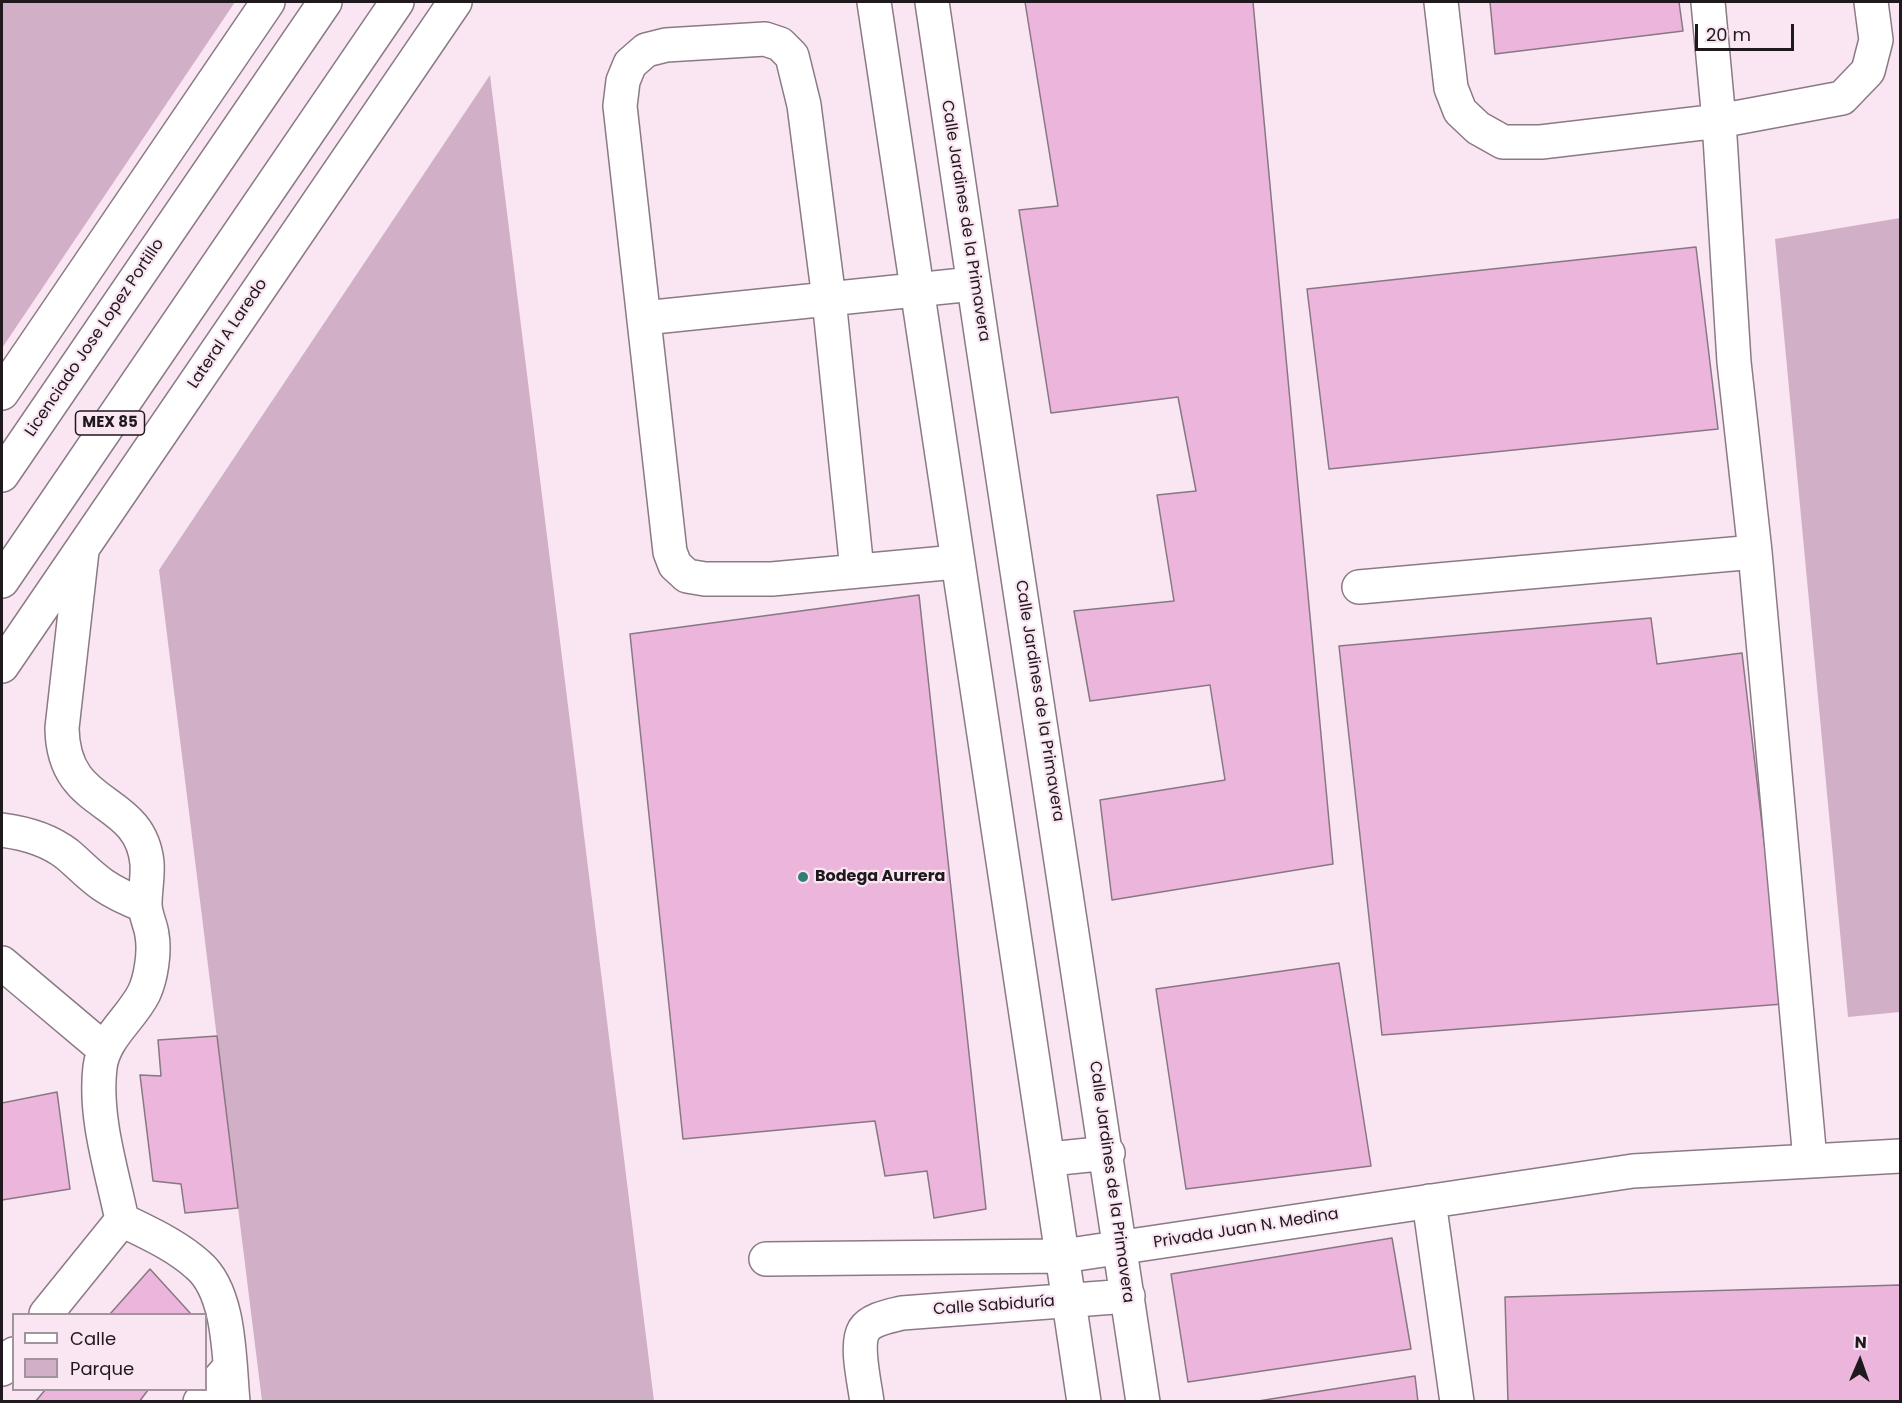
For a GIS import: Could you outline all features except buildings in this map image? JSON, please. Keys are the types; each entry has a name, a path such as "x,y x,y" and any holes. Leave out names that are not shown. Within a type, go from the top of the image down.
{"main road":[{"path":"2,393 268,2"},
{"name":"Licenciado Jose Lopez Portillo","path":"2,475 325,2"},
{"name":"MEX 85","path":"2,582 397,2"},
{"name":"Lateral A Laredo","path":"2,666 455,2"},
{"path":"874,2 956,562 1050,1159 1084,1401"},
{"name":"Calle Jardines de la Primavera","path":"932,2 973,284 1108,1153 1143,1401"},
{"path":"1441,2 1451,88 1460,111 1478,128 1503,142 1541,142 1719,121 1842,98 1868,71 1876,40 1871,2"},
{"path":"1708,2 1719,121 1734,362 1755,552 1810,1160"},
{"path":"857,570 829,299 804,105 792,56 780,44 765,39 666,45 646,50 630,64 623,81 620,106 670,552 675,565 687,576 705,579 771,579 956,562"},
{"path":"644,318 973,284"},
{"path":"82,548 62,728 64,753 76,779 87,791 114,808 135,830 146,856 145,906 153,937 152,962 144,993 104,1049 99,1092 104,1131 122,1220"},
{"path":"1359,587 1755,552"},
{"path":"2,830 23,833 45,841 65,852 100,884 122,897 145,906"},
{"path":"2,963 104,1049"},
{"path":"1050,1159 1108,1153"},
{"name":"Privada Juan N. Medina","path":"766,1259 1063,1256 1633,1172 1900,1156"},
{"path":"1429,1201 1457,1401"},
{"path":"46,1313 122,1220"},
{"path":"122,1220 168,1243 200,1266 213,1285 223,1312 233,1401"},
{"name":"Calle Sabiduría","path":"867,1401 861,1343 864,1330 877,1320 902,1313 1128,1296"},
{"path":"2,1369 12,1356"},
{"path":"200,1401 229,1368"}],"green space":[{"path":"2,2 235,2 2,348"},
{"path":"490,75 654,1401 262,1401 159,570"},
{"path":"1900,218 1900,1012 1848,1017 1775,239"}],"place":[{"name":"Bodega Aurrera","path":"803,877"}]}
